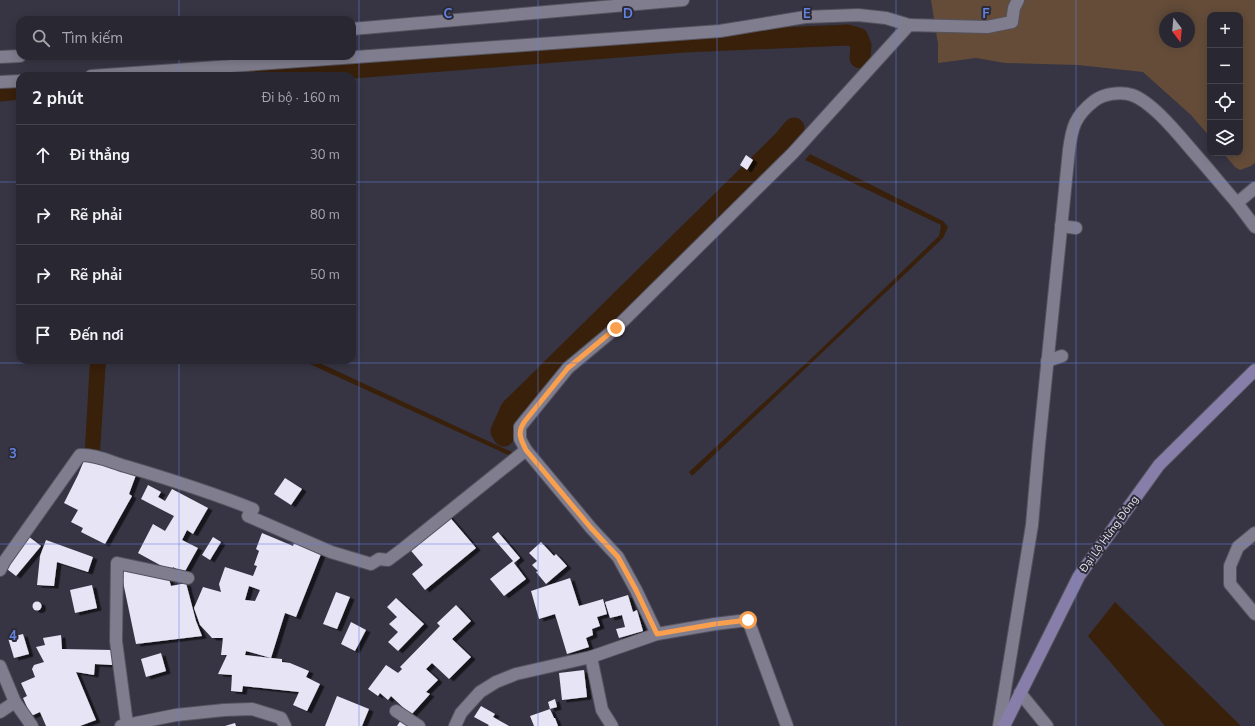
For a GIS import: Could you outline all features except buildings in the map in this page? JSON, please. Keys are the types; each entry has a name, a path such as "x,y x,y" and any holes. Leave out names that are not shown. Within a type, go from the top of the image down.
{"street":[{"path":"356,29 683,0"},
{"path":"356,57 720,31 805,17 858,15 886,18 909,25 987,27 1012,22 1014,8 1018,0"},
{"path":"657,634 618,557 591,528 526,450 520,439 520,427 568,368 616,328 794,153 909,25"},
{"path":"0,57 16,56"},
{"path":"147,72 315,60"},
{"path":"0,82 16,81"},
{"path":"1000,726 1032,525 1068,150 1071,134 1076,121 1084,108 1098,98 1124,93 1133,95 1148,104 1176,132 1255,227"},
{"path":"1237,204 1255,188"},
{"path":"1061,226 1076,228"},
{"path":"1047,361 1062,356"},
{"name":"Đại Lộ Hừng Đông","path":"1004,726 1079,576 1159,464 1255,370"},
{"path":"0,570 4,562 80,455 100,458 180,482 253,509 248,516 331,552 371,564 379,559 388,560 526,450"},
{"path":"1255,533 1238,547 1230,566 1230,584 1255,614"},
{"path":"188,578 117,563 116,641 124,725 176,715 224,710 252,709 282,723"},
{"path":"456,726 461,713 480,692 496,682 516,674 592,657 657,634 748,620 787,726"},
{"path":"592,657 602,710 612,726"},
{"path":"0,666 15,702 32,726"},
{"path":"1020,693 1047,726"},
{"path":"0,712 15,702"},
{"path":"396,711 419,726"}],"shaded area":[{"path":"931,0 1255,0 1255,163 1240,170 1235,167 1226,156 1243,156 1243,12 1207,12 1207,134 1191,115 1143,72 1078,65 1005,63 976,58 938,63 938,44"},
{"path":"810,154 943,221 948,227 943,238 692,476 689,472 816,354 939,236 941,225 805,160"},
{"path":"90,364 106,364 100,452 85,448"},
{"path":"310,364 322,364 516,454 513,457"},
{"path":"1115,602 1241,726 1165,726 1088,636"}],"waterway":[{"path":"301,72 684,42 848,35 858,38 861,46 860,58"},
{"path":"0,91 16,89"},
{"path":"504,436 501,431 511,409 784,140 794,128"}],"route":[{"path":"616,328 568,368 520,427 520,439 526,450 591,528 618,557 657,634 748,620"}]}
